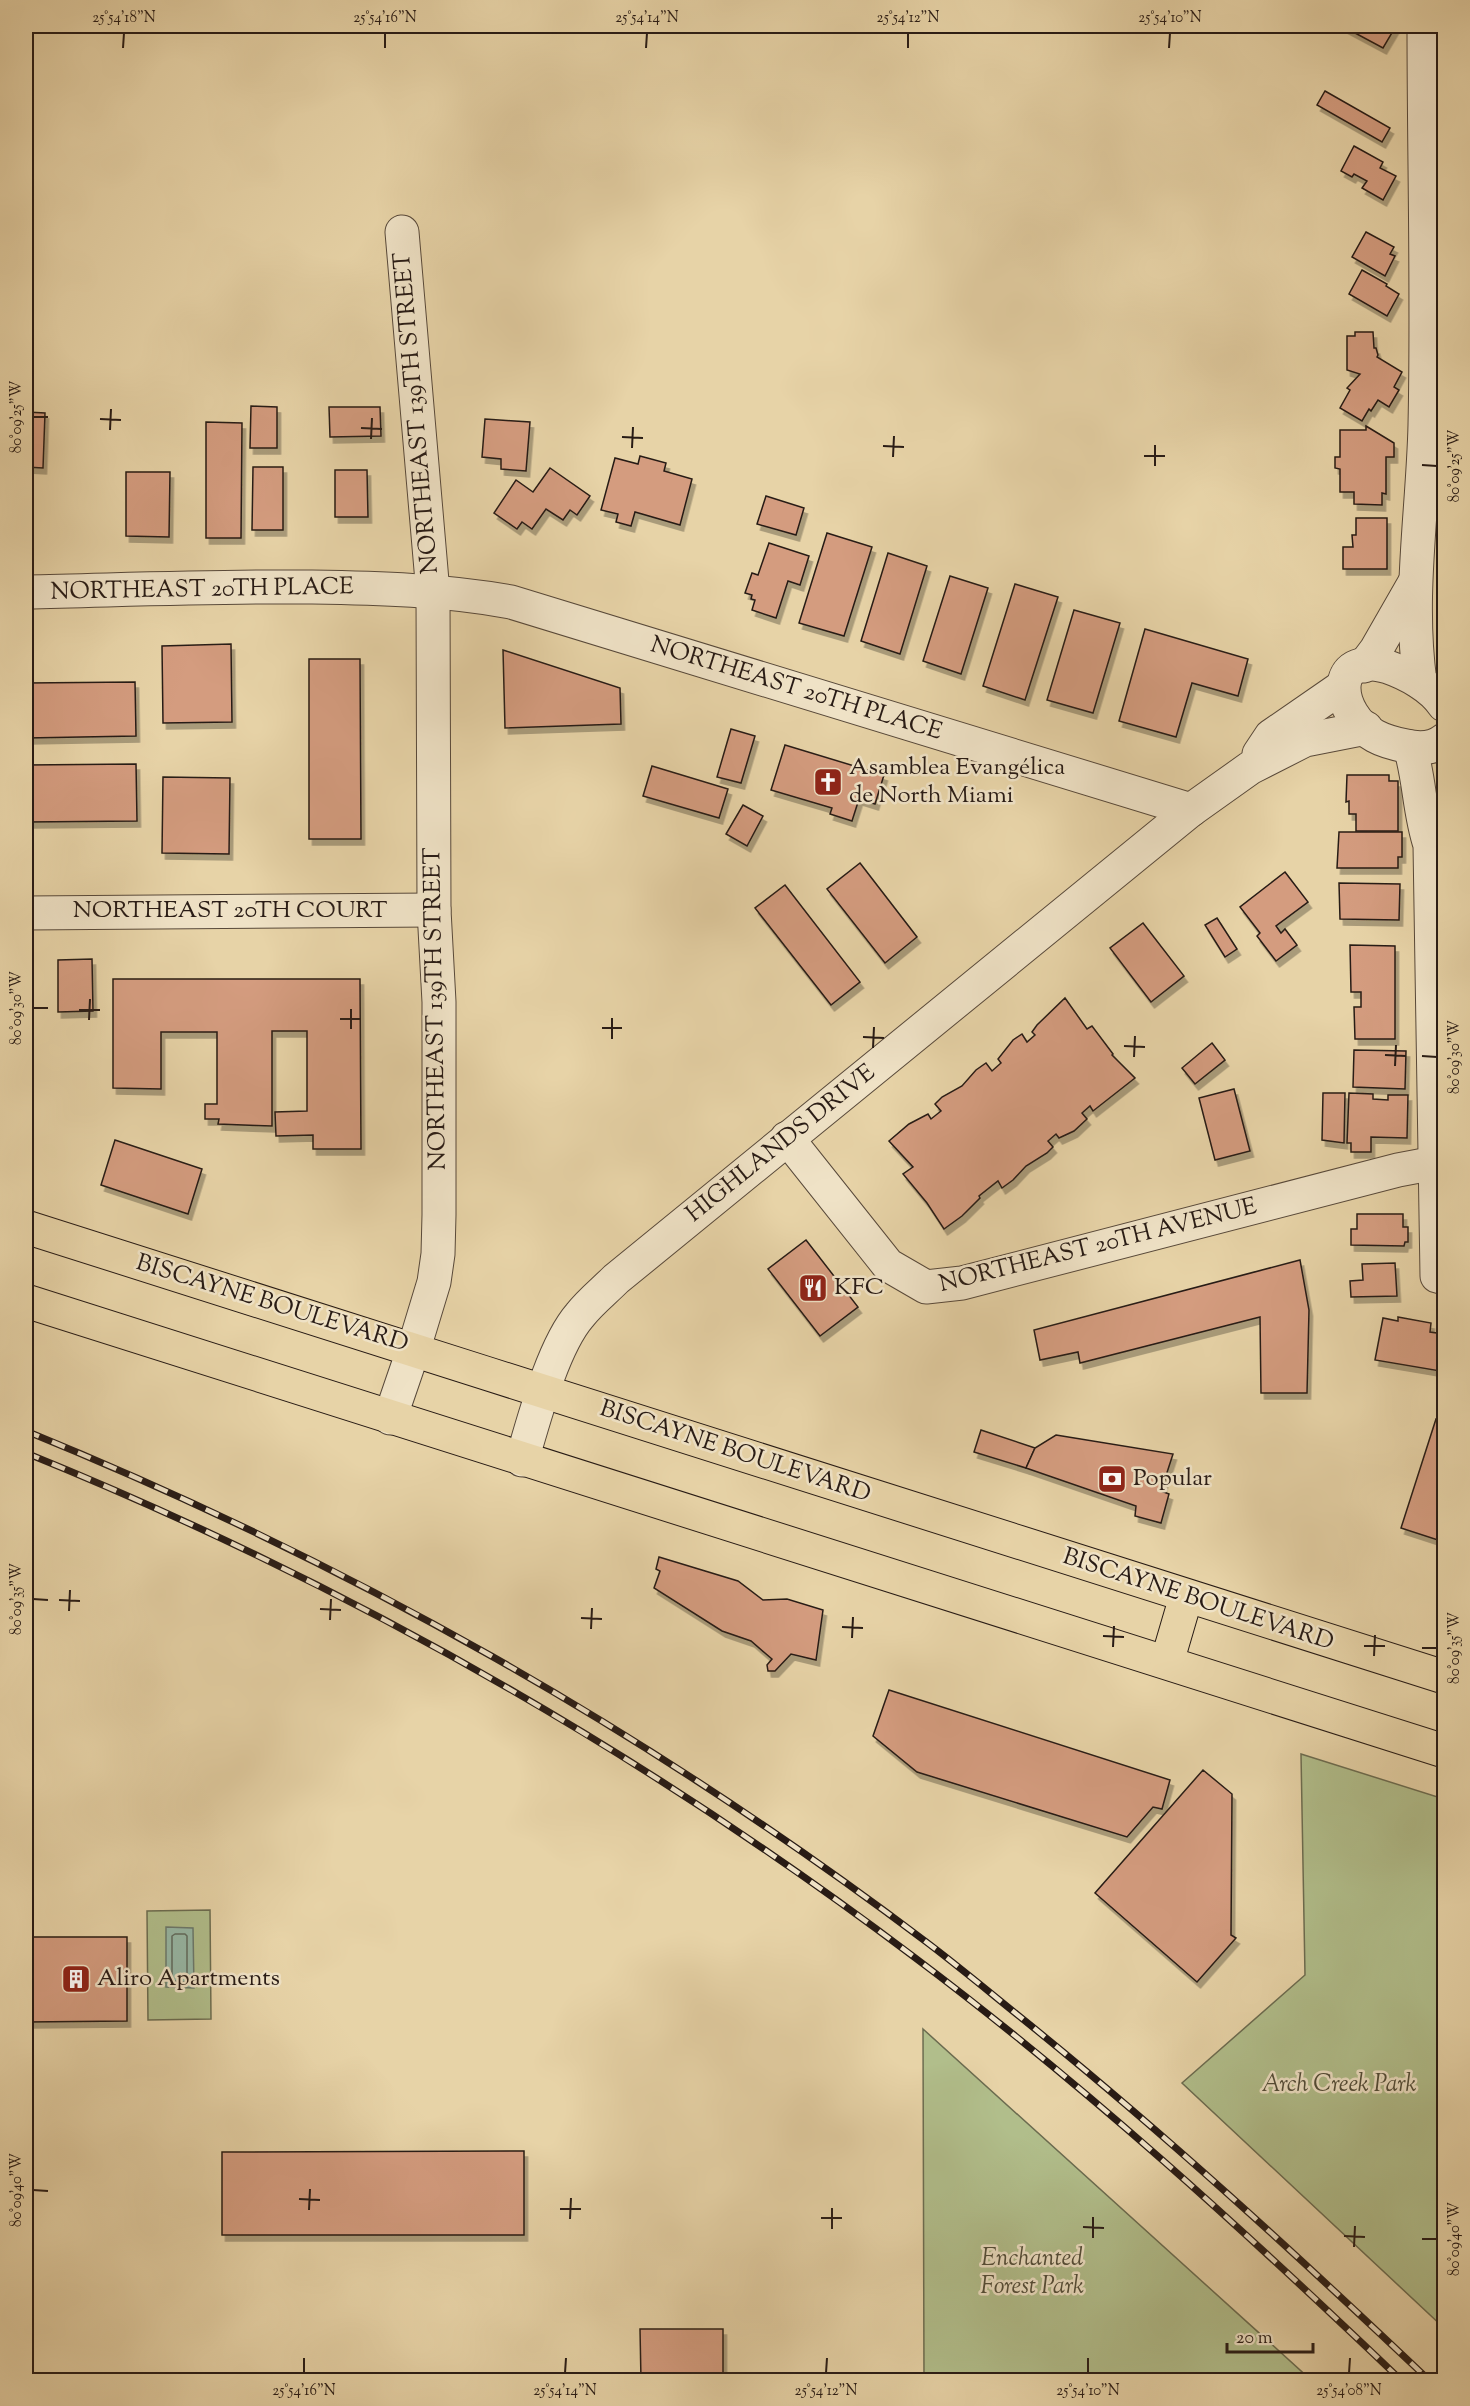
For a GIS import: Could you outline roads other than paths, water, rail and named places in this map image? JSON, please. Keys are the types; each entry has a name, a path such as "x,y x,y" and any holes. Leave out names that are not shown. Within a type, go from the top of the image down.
{"main road":[{"name":"BISCAYNE BOULEVARD","path":"26,1227 414,1348 1186,1597 1444,1677"},
{"path":"26,1301 1444,1751"},
{"path":"1167,1662 1186,1597"}],"street":[{"path":"1424,26 1435,426 1415,582 1417,658 1438,697"},
{"name":"NORTHEAST 139TH STREET","path":"390,1418 434,1282 438,1254 439,1002 434,910 433,593 402,232"},
{"path":"1415,582 1376,650 1353,676 1349,709 1374,736 1431,744 1438,830 1430,844 1438,924 1439,1106 1435,1163 1441,1277"},
{"name":"NORTHEAST 20TH PLACE","path":"26,592 253,587 379,588"},
{"name":"NORTHEAST 139TH STREET","path":"379,588 433,593"},
{"name":"NORTHEAST 20TH PLACE","path":"433,593 478,596 545,611 1191,810"},
{"path":"1353,676 1373,663 1394,669 1438,697"},
{"name":"HIGHLANDS DRIVE","path":"1250,768 1271,736 1353,676"},
{"name":"HIGHLANDS DRIVE","path":"522,1460 543,1391 560,1348 578,1316 616,1279 1191,810 1250,768 1305,740 1365,728"},
{"name":"NORTHEAST 20TH COURT","path":"26,913 434,910"},
{"name":"NORTHEAST 20TH AVENUE","path":"787,1138 888,1265 926,1287 962,1283 1398,1170 1435,1163"}],"water":[{"path":"166,1927 193,1928 194,1988 166,1987"}],"railway":[{"path":"26,1431 146,1482 264,1537 379,1595 492,1656 603,1722 712,1791 819,1864 925,1941 1072,2059 1228,2194 1429,2380"},
{"path":"26,1453 144,1503 374,1614 486,1676 705,1809 810,1881 914,1957 1041,2057 1164,2161 1401,2380"}],"place":[{"name":"Asamblea Evangélica de North Miami","path":"828,782"},
{"name":"KFC","path":"813,1288"},
{"name":"Popular","path":"1112,1479"},
{"name":"Aliro Apartments","path":"76,1979"}],"park label":[{"name":"Arch Creek Park","path":"1339,2085"},
{"name":"Enchanted Forest Park","path":"1032,2273"}]}
